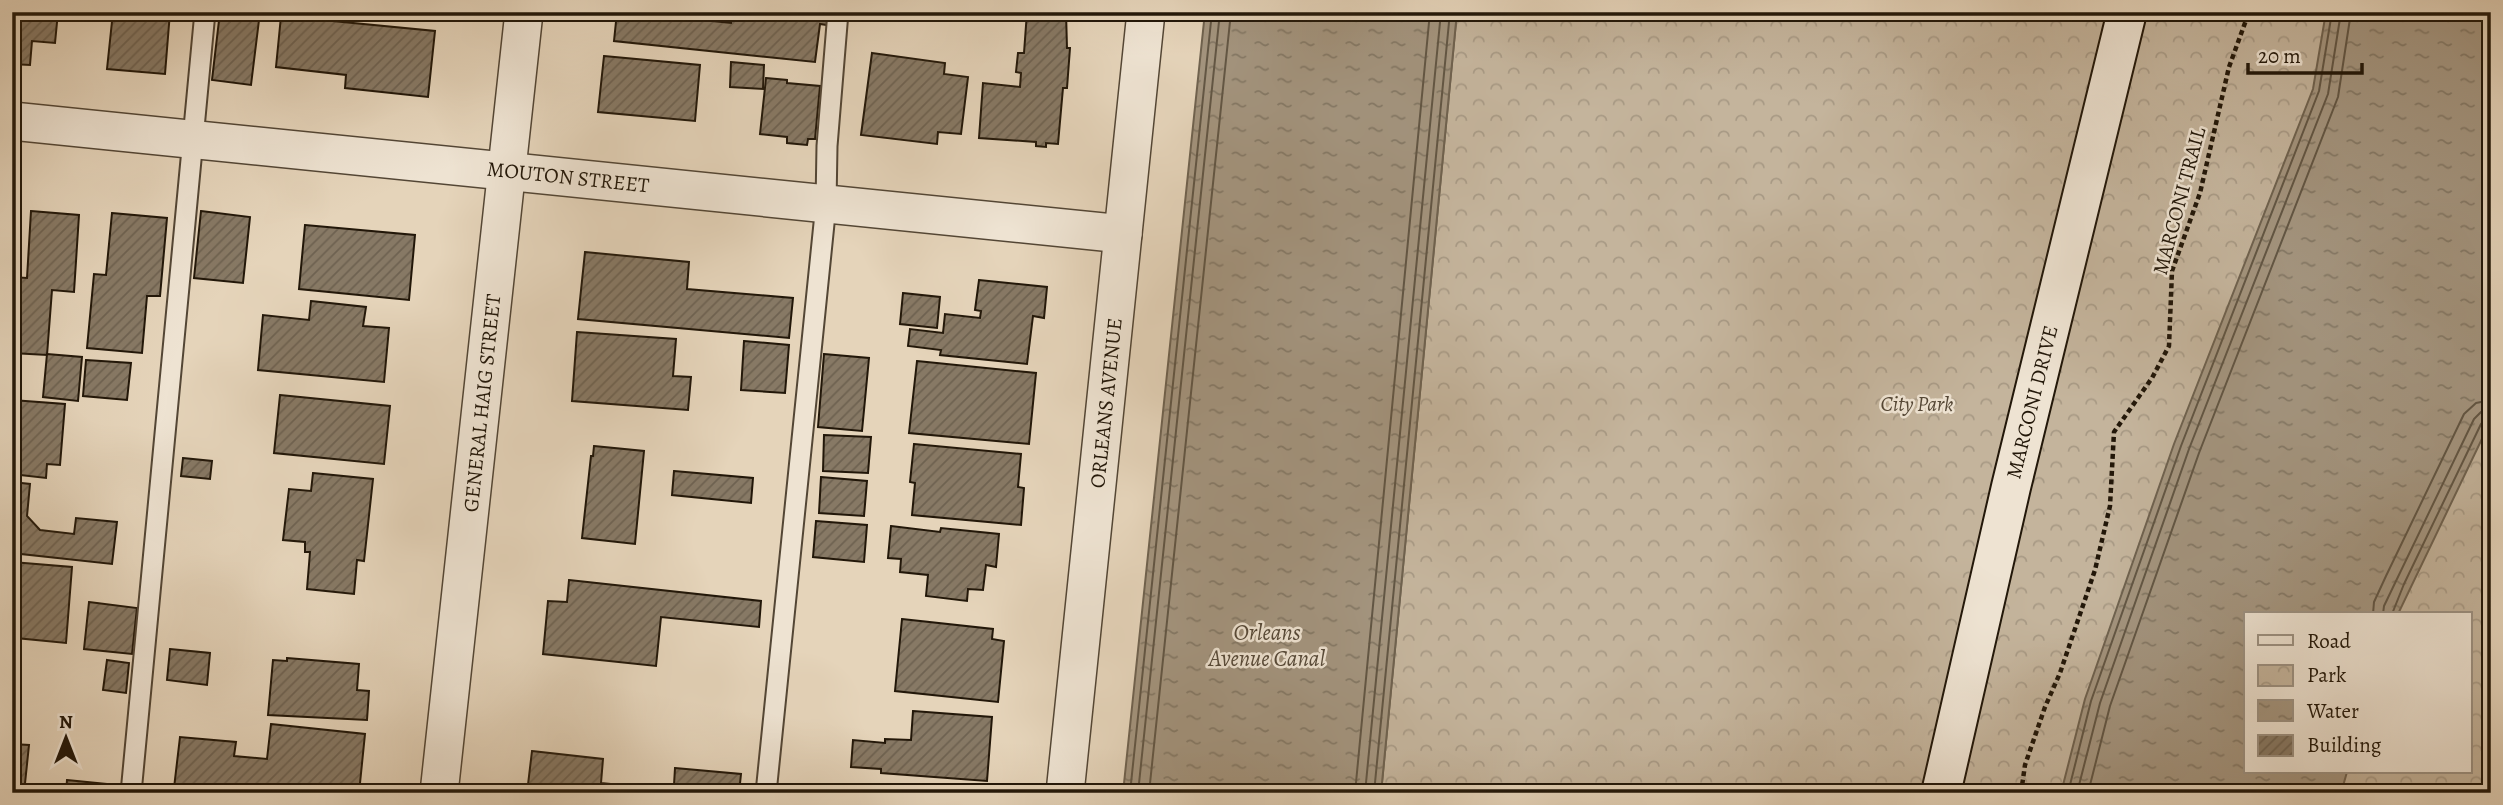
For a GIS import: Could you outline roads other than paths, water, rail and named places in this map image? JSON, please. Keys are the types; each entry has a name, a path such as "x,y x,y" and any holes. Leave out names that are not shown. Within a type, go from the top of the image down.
{"street":[{"name":"GENERAL HAIG STREET","path":"439,793 524,12"},
{"name":"ORLEANS AVENUE","path":"1065,793 1146,12"},
{"name":"MARCONI DRIVE","path":"1941,793 2011,487 2127,12"},
{"name":"MOUTON STREET","path":"12,121 1123,234"}],"lane":[{"path":"131,793 205,12"},
{"path":"766,793 826,204 838,12"}],"water":[{"name":"Orleans Avenue Canal","path":"1205,12 1457,12 1381,793 1123,793"},
{"path":"2326,12 2491,12 2491,420 2399,612 2244,612 2244,774 2346,774 2341,793 2061,793 2085,699 2174,444 2313,89"}],"park label":[{"name":"City Park","path":"1917,404"}]}
